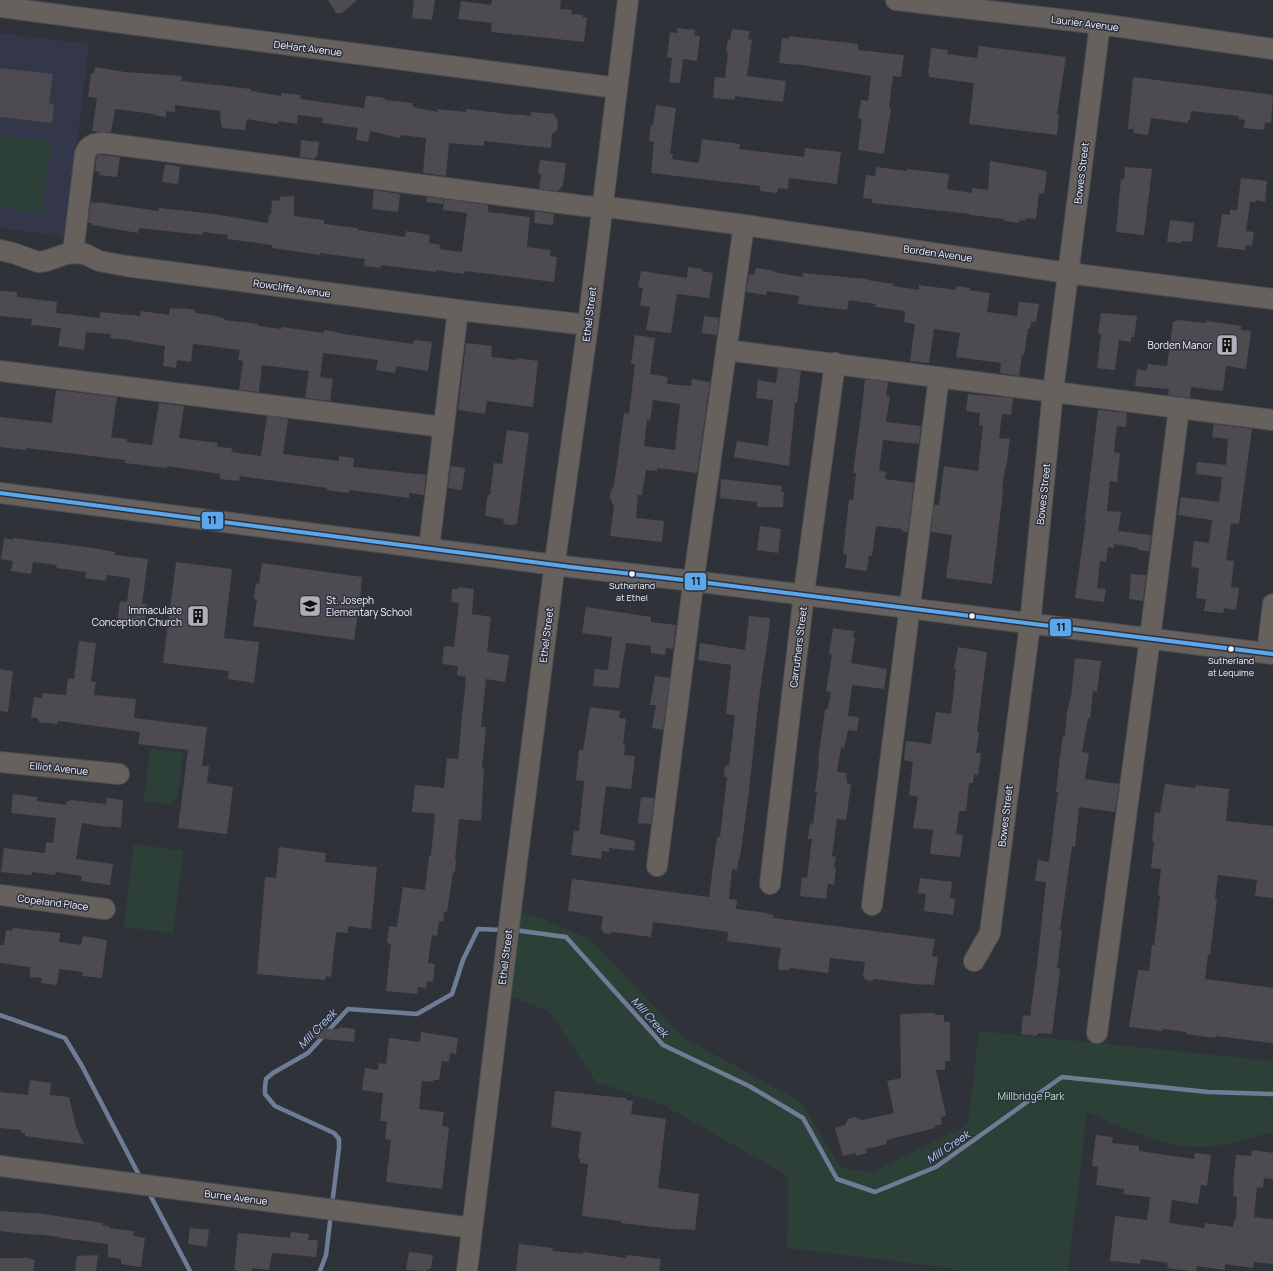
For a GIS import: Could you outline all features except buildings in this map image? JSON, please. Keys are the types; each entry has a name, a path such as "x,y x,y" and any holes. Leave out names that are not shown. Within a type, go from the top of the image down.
{"street":[{"name":"Ethel Street","path":"467,1271 514,885 555,565 588,325 628,0"},
{"name":"Laurier Avenue","path":"896,0 1100,24 1273,49"},
{"name":"DeHart Avenue","path":"0,7 617,88"},
{"name":"Bowes Street","path":"974,961 990,933 1030,624 1053,391 1100,24"},
{"name":"Borden Avenue","path":"73,253 85,154 89,147 97,143 584,206 744,225 1068,273 1273,299"},
{"path":"657,866 694,581 744,225"},
{"path":"0,250 14,253 38,262 46,262 66,254 73,253"},
{"name":"Rowcliffe Avenue","path":"73,253 85,254 95,260 112,264 458,310 588,325"},
{"path":"429,548 458,310"},
{"path":"726,350 1273,420"},
{"name":"Carruthers Street","path":"770,884 804,595 835,364"},
{"path":"0,371 443,428"},
{"path":"872,905 939,377"},
{"path":"1097,1033 1179,408"},
{"path":"0,493 555,565 694,581 1270,654 1273,604"},
{"name":"Elliot Avenue","path":"0,762 119,774"},
{"name":"Copeland Place","path":"0,895 105,909"},
{"name":"Burne Avenue","path":"0,1166 472,1228"}],"shaded area":[{"path":"0,33 89,44 66,237 0,228"}],"green space":[{"path":"0,135 51,142 42,213 0,207"},
{"path":"150,749 183,752 178,798 171,804 144,801"},
{"path":"134,844 183,851 173,933 124,927"},
{"name":"Millbridge Park","path":"515,913 538,917 591,940 684,1038 801,1102 841,1168 872,1172 968,1125 979,1031 1273,1061 1273,1132 1217,1146 1183,1146 1141,1135 1087,1112 1068,1271 965,1271 787,1248 788,1176 664,1105 596,1082 549,1011 507,995"}],"waterway":[{"name":"Mill Creek","path":"332,1205 339,1139 334,1133 275,1106 265,1094 266,1079 273,1073 308,1053 348,1009 417,1014 452,994 463,960 478,929 504,930"},
{"name":"Mill Creek","path":"514,930 566,937 663,1045 749,1086 803,1118 837,1179 875,1192 936,1167 1062,1077 1208,1092 1273,1094"},
{"name":"Mill Creek","path":"0,1015 65,1038 82,1066 141,1179"},
{"name":"Mill Creek","path":"148,1191 190,1271"},
{"name":"Mill Creek","path":"320,1271 326,1255 331,1214"}],"transit line":[{"name":"11","path":"0,493 571,567 1273,654"}],"place":[{"name":"Borden Manor","path":"1227,345"},
{"name":"Sutherland at Ethel","path":"632,574"},
{"name":"St. Joseph Elementary School","path":"310,606"},
{"name":"Immaculate Conception Church","path":"198,616"},
{"name":"Sutherland at Lequime","path":"1231,649"}]}
